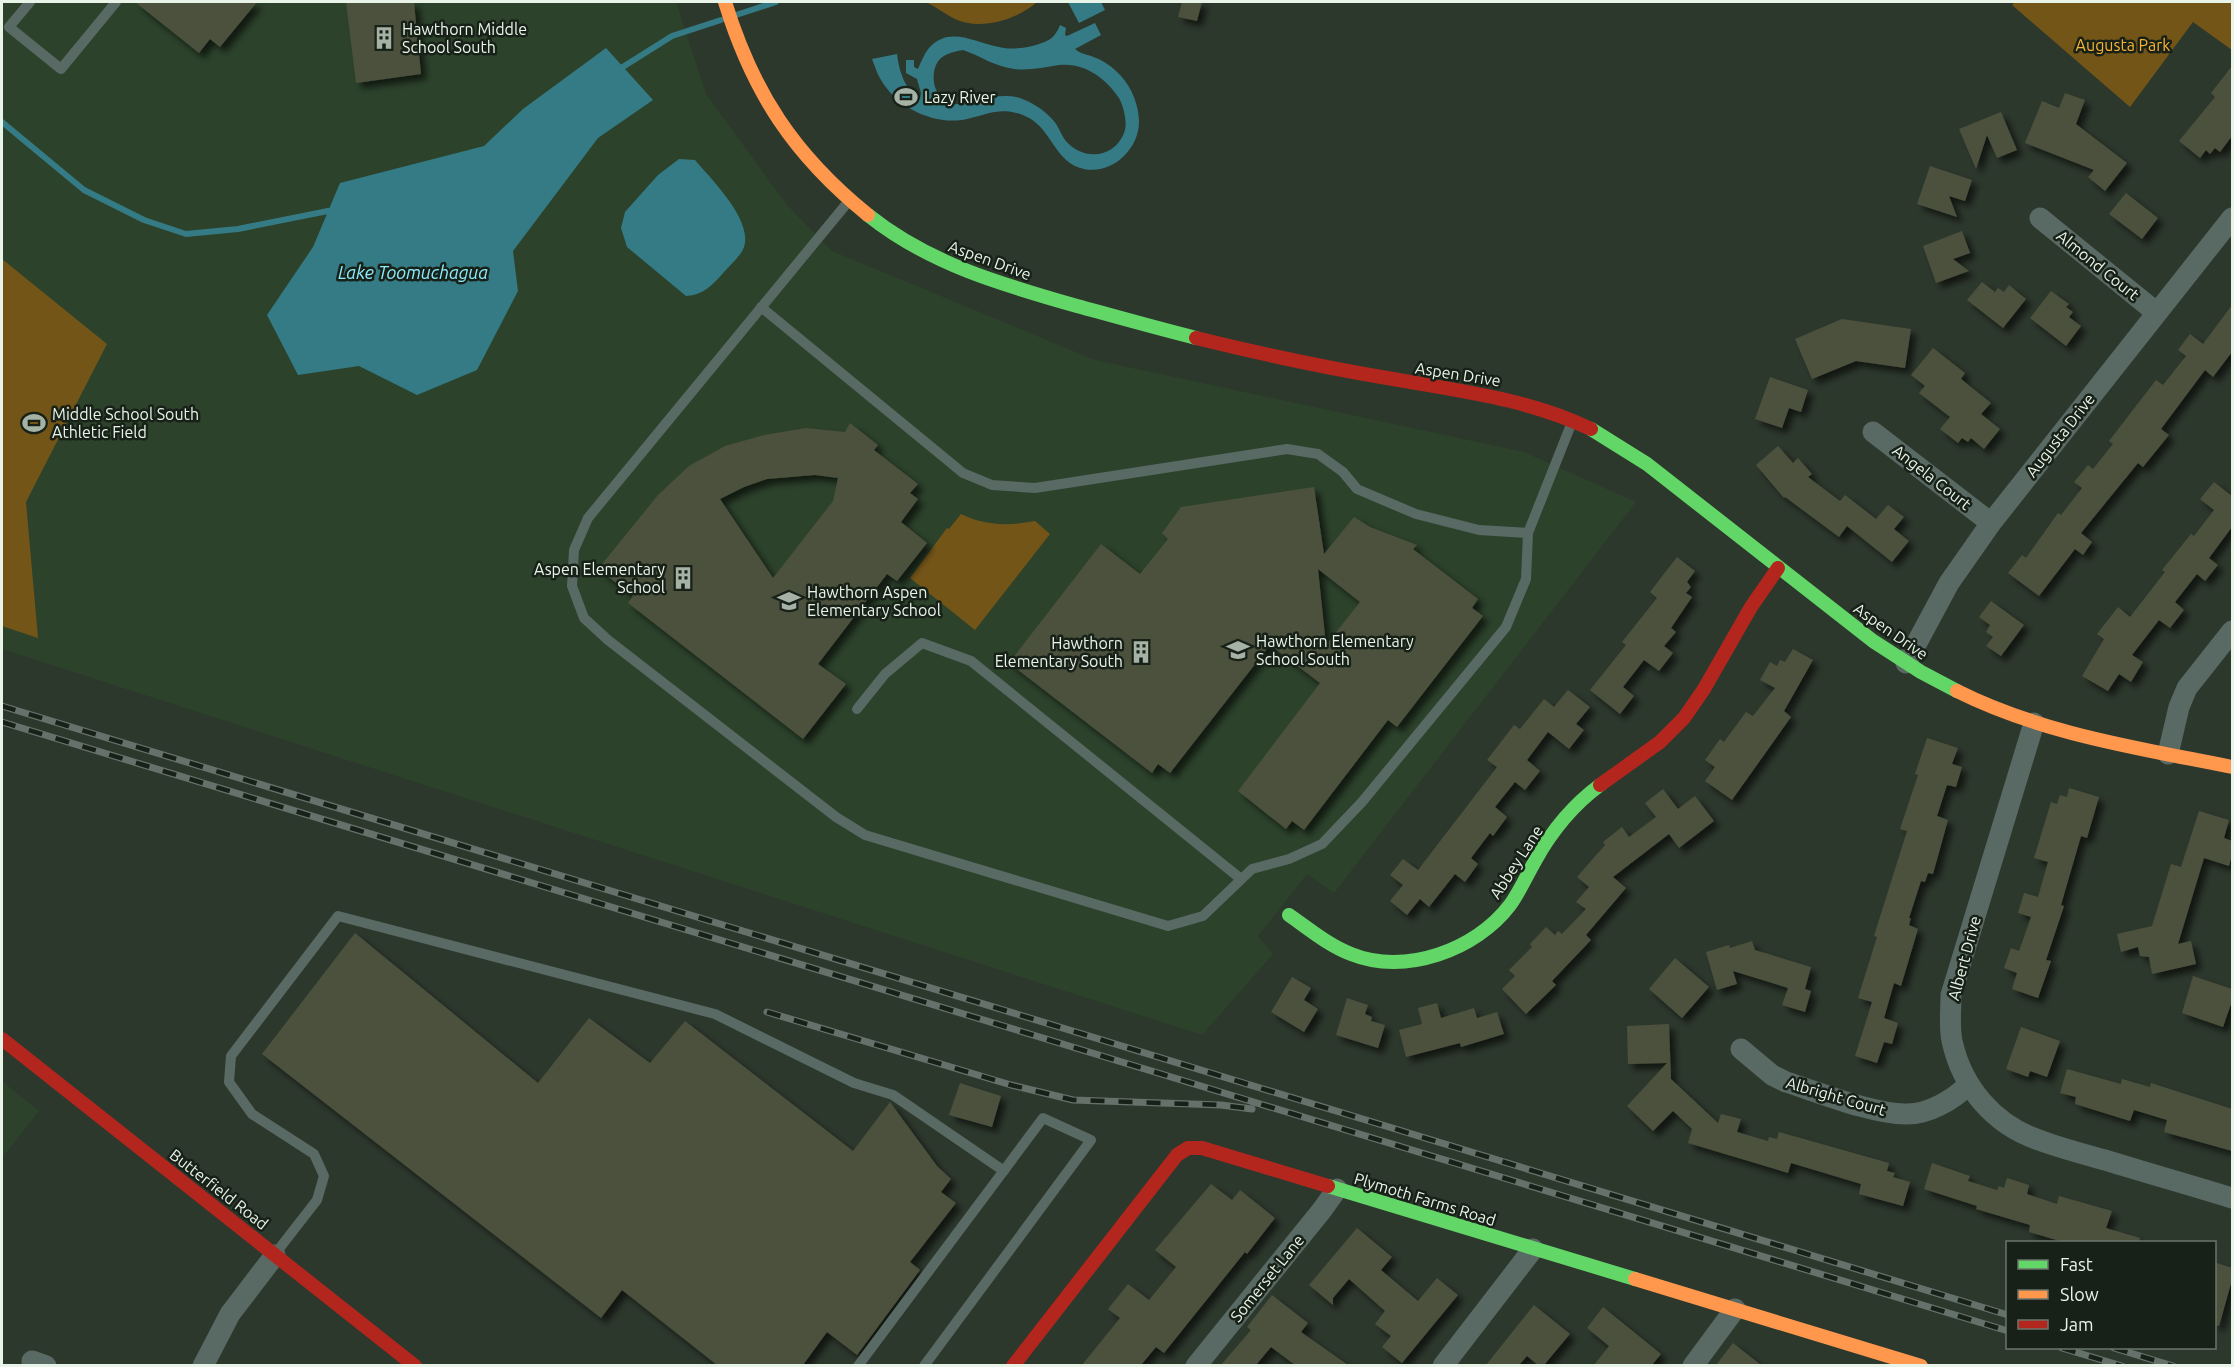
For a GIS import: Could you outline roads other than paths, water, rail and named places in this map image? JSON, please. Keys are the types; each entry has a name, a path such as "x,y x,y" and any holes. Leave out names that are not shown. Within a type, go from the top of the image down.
{"street":[{"name":"Aspen Drive","path":"725,2 746,61 774,113 797,145 823,175 880,225 936,258 1008,286 1142,325 1221,345 1390,379 1514,400 1545,409 1594,430 1641,460 1877,645 1945,686 1993,708 2034,723 2099,740 2232,767"},
{"name":"Almond Court","path":"2040,218 2157,313"},
{"name":"Augusta Drive","path":"1906,663 1949,583 1991,523 2232,218"},
{"name":"Angela Court","path":"1873,432 1991,523"},
{"name":"Abbey Lane","path":"1289,915 1317,935 1356,957 1375,961 1407,961 1437,956 1480,934 1508,908 1544,846 1572,809 1596,788 1641,757 1671,732 1701,697 1747,613 1778,568"},
{"path":"2168,754 2179,707 2187,688 2232,631"},
{"name":"Albert Drive","path":"2034,723 1951,995 1952,1041 1960,1068 1968,1085 1984,1106 2005,1124 2037,1140 2232,1198"},
{"name":"Butterfield Road","path":"2,1039 415,1365"},
{"name":"Albright Court","path":"1741,1049 1772,1076 1786,1083 1882,1111 1907,1114 1923,1112 1960,1094 1968,1085"},
{"name":"Plymoth Farms Road","path":"1013,1365 1177,1155 1188,1148 1202,1148 1921,1365"},
{"name":"Somerset Lane","path":"1196,1365 1337,1189"},
{"path":"1443,1365 1533,1249"},
{"path":"203,1365 230,1314 275,1255"},
{"path":"1693,1365 1735,1309"}],"lane":[{"path":"30,2 9,27 61,69 116,2"},
{"path":"850,199 588,518 574,550 572,586 584,618 608,640 836,817 865,835 1168,926 1203,916 1252,870 1289,859 1322,844 1370,793 1506,627 1526,579 1528,533 1572,421"},
{"path":"761,307 963,473 992,485 1035,488 1287,448 1318,454 1343,472 1358,489 1416,514 1479,530 1528,533"},
{"path":"857,709 885,674 922,643 971,661 1241,879"},
{"path":"275,1255 317,1200 324,1176 314,1154 252,1114 229,1082 231,1056 338,916 715,1014 854,1083 892,1095 1004,1171"},
{"path":"858,1365 1043,1118 1090,1140 924,1365"}],"water":[{"path":"1068,2 1101,2 1105,10 1079,23"},
{"name":"Lazy River","path":"1095,23 1101,35 1075,49 1108,64 1115,70 1132,92 1136,104 1139,122 1134,142 1122,158 1104,168 1084,169 1066,160 1034,121 1017,113 1002,111 955,121 919,113 897,99 888,90 872,59 897,54 904,80 910,91 920,99 921,93 917,79 906,73 906,60 914,60 914,67 918,69 924,55 937,41 963,37 999,47 1023,48 1048,40 1054,36 1060,25 1066,28 1065,35","holes":["963,50 1000,66 1014,69 1068,65 1094,73 1108,84 1119,98 1125,115 1124,133 1113,148 1105,152 1089,154 1072,147 1044,112 1020,98 993,97 956,104 944,101 934,84 936,65 944,56"]},
{"name":"Lake Toomuchagua","path":"606,48 653,100 598,138 513,251 518,291 477,370 417,395 359,366 298,375 267,315 313,247 340,183 484,146 523,109"},
{"path":"679,159 695,160 711,178 737,213 745,236 744,247 740,254 716,281 703,291 686,296 627,247 621,228 625,212 658,175"}],"waterway":[{"path":"736,15 776,2"},
{"path":"618,70 672,36 721,20"},
{"path":"2,122 84,190 144,220 186,234 238,229 328,211 334,212"}],"railway":[{"path":"2,706 2006,1314"},
{"path":"2,722 2006,1330"},
{"path":"767,1012 1011,1085 1073,1100 1221,1105 1252,1109"},
{"path":"2065,1349 2122,1366"},
{"path":"2117,1349 2173,1366"}],"place":[{"name":"Hawthorn Middle School South","path":"384,38"},
{"name":"Lazy River","path":"906,97"},
{"name":"Middle School South Athletic Field","path":"34,423"},
{"name":"Aspen Elementary School","path":"683,578"},
{"name":"Hawthorn Aspen Elementary School","path":"789,601"},
{"name":"Hawthorn Elementary School South","path":"1238,650"},
{"name":"Hawthorn Elementary South","path":"1141,652"}],"park label":[{"name":"Augusta Park","path":"2123,45"}]}
